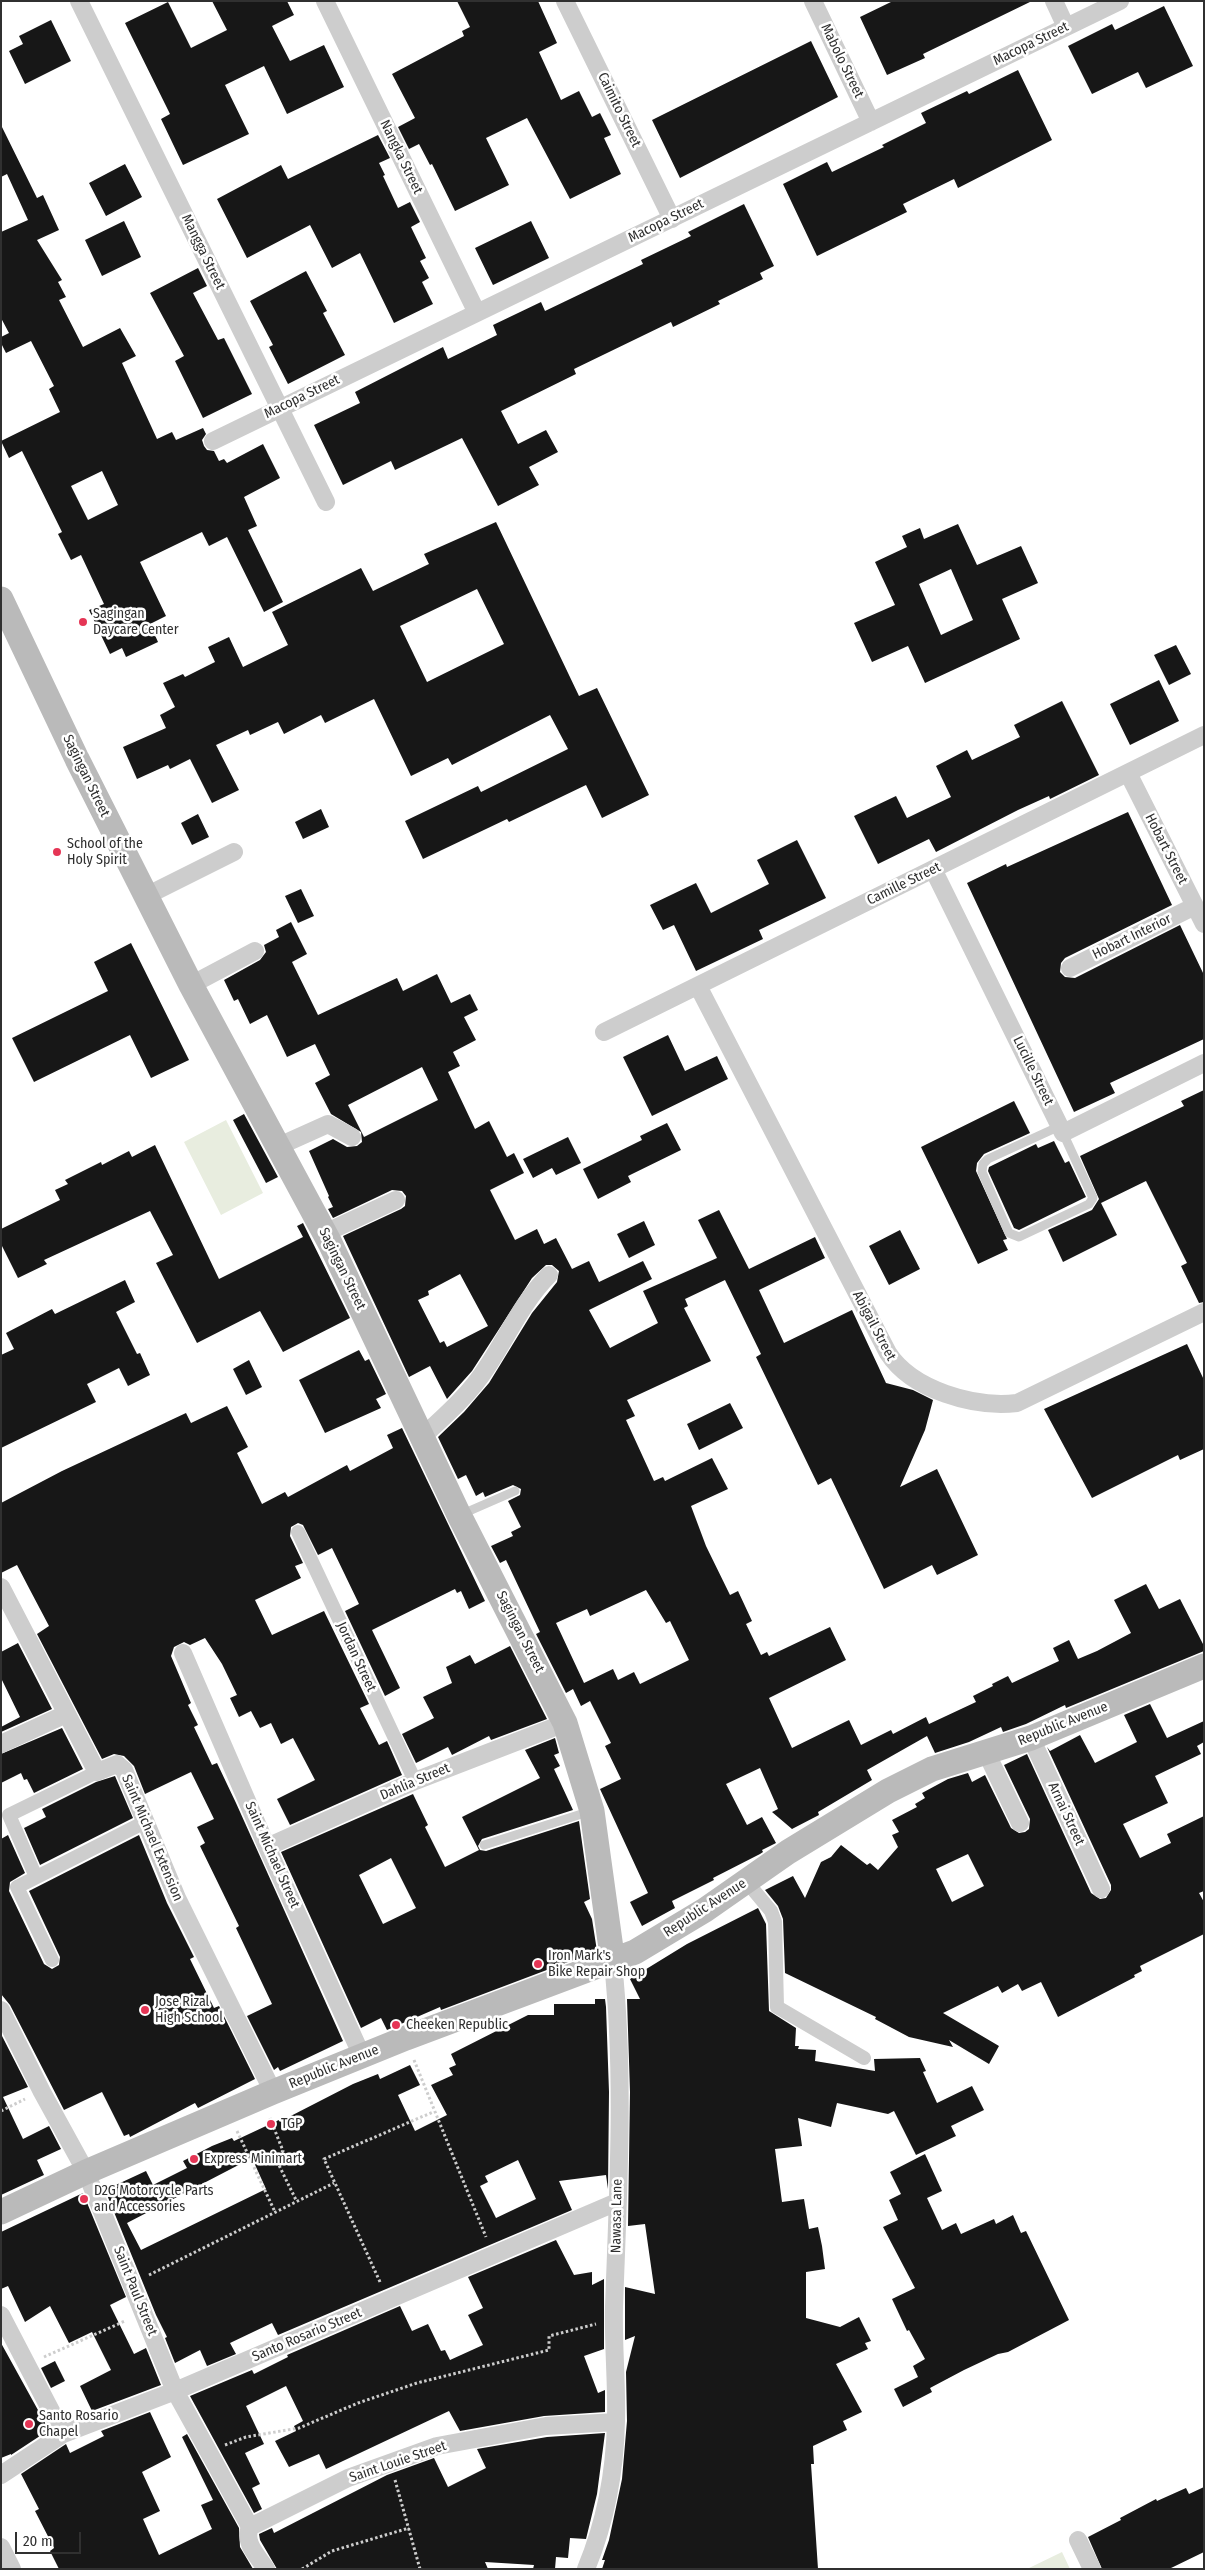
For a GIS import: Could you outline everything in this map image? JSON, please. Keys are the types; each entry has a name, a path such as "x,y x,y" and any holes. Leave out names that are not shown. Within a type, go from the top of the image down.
{"main road":[{"name":"Sagingan Street","path":"1,599 77,759 191,985 325,1234 459,1516 565,1723 592,1811 613,1963"},
{"name":"Republic Avenue","path":"1,2212 86,2172 268,2094 406,2038 613,1963 664,1936 788,1852 888,1791 932,1770 1031,1738 1204,1666"}],"street":[{"name":"Mangga Street","path":"80,1 326,502"},
{"name":"Nangka Street","path":"324,1 477,313"},
{"name":"Caimito Street","path":"566,1 672,218"},
{"name":"Mabolo Street","path":"813,1 871,122"},
{"path":"1054,1 1066,27"},
{"name":"Macopa Street","path":"213,441 1120,1"},
{"name":"Camille Street","path":"604,1032 1204,735"},
{"name":"Hobart Street","path":"1128,773 1204,924"},
{"path":"146,896 234,852"},
{"name":"Lucille Street","path":"933,869 1062,1129"},
{"name":"Hobart Interior","path":"1070,968 1195,906"},
{"path":"191,985 255,952"},
{"name":"Abigail Street","path":"698,986 888,1353 906,1376 944,1392 984,1404 1016,1403 1032,1398 1204,1312"},
{"path":"1062,1129 1204,1063"},
{"path":"279,1146 328,1124 352,1137"},
{"path":"325,1234 396,1200"},
{"path":"422,1438 454,1408 486,1369 534,1290 549,1275"},
{"name":"Jordan Street","path":"298,1532 415,1781"},
{"path":"1,1587 8,1615 66,1714 97,1772 9,1815 36,1878"},
{"name":"Saint Michael Street","path":"183,1653 267,1847 362,2056"},
{"path":"1,1744 66,1714"},
{"name":"Dahlia Street","path":"267,1847 415,1781 565,1723"},
{"name":"Arnai Street","path":"1031,1738 1101,1889"},
{"path":"986,1752 1020,1823"},
{"name":"Saint Michael Extension","path":"97,1772 117,1764 121,1766 177,1898 268,2094"},
{"path":"52,1960 17,1888 145,1822"},
{"path":"746,1881 771,1911 775,1922 777,2007 864,2058"},
{"name":"Nawasa Lane","path":"586,2569 604,2514 612,2469 616,2422 614,2320 619,2088 613,1963"},
{"name":"Saint Paul Street","path":"1,2010 42,2092 86,2172 175,2391 250,2527 247,2533 248,2542 266,2569"},
{"name":"Santo Rosario Street","path":"1,2475 63,2434 175,2391 617,2202"},
{"path":"1,2315 63,2434"},
{"name":"Saint Louie Street","path":"250,2527 348,2478 437,2446 546,2426 616,2422"},
{"path":"1078,2540 1092,2569"},
{"path":"1,2547 12,2569"}],"lane":[{"path":"1062,1129 1093,1198 1088,1204 1019,1237 1013,1237 1008,1233 982,1172 983,1164 988,1159 1062,1129"},
{"path":"459,1516 515,1491"},
{"path":"484,1845 592,1811"}],"path":[{"path":"406,2038 433,2112 493,2255"},
{"path":"1,2111 42,2092"},
{"path":"268,2094 283,2151 275,2157 296,2200"},
{"path":"228,2111 275,2212"},
{"path":"389,2301 324,2159 433,2112"},
{"path":"132,2284 296,2200 334,2183"},
{"path":"28,2364 144,2312"},
{"path":"208,2452 246,2437 299,2428 358,2403 417,2383 549,2350 549,2336 614,2320"},
{"path":"390,2462 420,2569"},
{"path":"302,2569 332,2551 409,2528"}],"shaded area":[{"path":"226,1120 263,1193 221,1215 184,1142"},
{"path":"1062,2552 1070,2569 1027,2569"}],"building":[{"path":"212,1 287,1 294,15 272,26 290,61 324,45 344,87 287,114 264,66 225,85 249,134 183,165 161,119 170,114 125,23 168,2 191,48 227,30"},
{"path":"457,1 538,1 557,43 539,52 561,100 579,91 592,117 600,113 611,135 604,138 621,174 570,199 527,118 486,138 509,185 455,211 432,164 430,165 419,144 409,149 398,127 415,118 392,74 464,36 462,31 470,27"},
{"path":"893,1 1032,1 923,54 925,58 887,75 860,17"},
{"path":"1164,6 1193,66 1146,88 1138,72 1092,94 1068,46 1112,24 1115,30"},
{"path":"51,20 71,61 25,84 9,51 23,44 19,36"},
{"path":"811,41 838,97 680,178 652,120"},
{"path":"1018,70 1052,140 958,188 954,179 903,204 907,212 817,256 783,184 827,162 832,172 884,147 882,145 926,123 921,113 967,91 969,94"},
{"path":"1,125 37,198 43,195 59,230 37,240 62,280 58,282 66,297 59,300 83,347 120,328 136,356 122,363 157,439 172,432 176,440 203,428 206,434 202,440 204,446 207,450 214,451 219,461 224,459 227,463 263,444 280,478 244,497 257,526 248,530 283,602 264,612 227,537 209,546 202,532 140,562 166,616 150,624 158,642 126,657 122,648 110,654 89,610 104,604 81,555 71,560 58,534 62,532 22,451 9,458 1,441 60,412 49,389 54,386 31,341 6,353 1,343 1,337 9,333 1,318 1,232 28,220 7,174 1,177","holes":["102,471 118,505 88,520 71,486"]},
{"path":"378,135 390,158 379,163 398,208 410,202 420,222 411,227 426,258 420,261 429,278 422,282 433,304 394,323 360,253 332,268 310,225 247,258 217,199 281,165 288,179"},
{"path":"125,164 142,197 106,216 89,183"},
{"path":"744,204 774,266 760,273 763,279 718,301 720,304 673,327 671,322 574,369 576,374 501,411 518,444 546,430 558,452 529,467 539,485 498,506 462,438 395,470 391,461 343,485 314,425 360,403 355,392 443,347 448,359 497,335 493,325 541,302 545,311 643,264 641,260 691,236 688,232"},
{"path":"124,221 141,257 102,276 85,240"},
{"path":"531,221 549,258 493,285 475,248"},
{"path":"198,268 207,286 193,293 218,340 224,338 252,394 203,418 175,361 184,356 150,293"},
{"path":"306,271 327,311 323,313 345,355 288,384 269,347 273,345 250,301"},
{"path":"496,522 579,696 597,688 649,795 602,818 586,785 509,822 507,819 423,859 405,821 478,786 481,792 568,749 550,715 452,765 448,758 411,776 374,699 325,723 321,715 284,734 278,722 250,735 248,730 216,745 239,790 212,803 190,759 170,769 168,765 137,779 123,747 166,728 160,715 175,707 163,683 183,674 185,677 215,662 208,647 229,637 243,667 288,645 272,612 361,568 373,591 429,564 424,554","holes":["477,589 504,644 427,682 400,626"]},
{"path":"958,524 977,565 1021,546 1038,583 1002,599 1020,639 925,683 908,646 872,662 854,623 895,605 875,562 907,547 902,536 920,528 924,539","holes":["951,569 973,620 941,635 919,584"]},
{"path":"1176,645 1191,674 1169,685 1154,655"},
{"path":"1159,680 1179,721 1130,745 1110,704"},
{"path":"1062,701 1099,775 1050,799 1049,796 1018,810 936,852 929,839 878,864 854,816 896,796 907,818 951,797 936,766 967,750 972,760 1020,737 1014,725"},
{"path":"321,809 329,827 303,839 295,822"},
{"path":"1128,812 1172,905 1065,958 1061,963 1060,972 1065,977 1075,978 1180,925 1204,975 1204,1039 1110,1083 1115,1093 1074,1112 967,883 1006,864 1007,867"},
{"path":"198,814 209,837 192,845 181,823"},
{"path":"797,840 826,898 759,930 763,939 696,971 674,925 663,930 650,905 696,883 711,913 769,884 757,860"},
{"path":"301,889 314,916 298,923 285,896"},
{"path":"291,922 307,954 292,962 318,1015 397,978 403,991 437,974 451,1003 470,994 478,1010 464,1017 476,1040 453,1052 460,1066 448,1072 475,1129 489,1121 507,1157 514,1153 524,1173 490,1190 515,1240 537,1229 544,1244 556,1238 572,1269 589,1261 599,1282 643,1261 652,1279 589,1310 610,1348 658,1323 643,1291 717,1258 698,1220 719,1210 749,1269 815,1237 825,1258 759,1290 784,1343 852,1310 886,1383 913,1390 933,1400 925,1430 900,1487 937,1469 978,1555 937,1575 932,1565 884,1589 831,1478 818,1485 756,1357 761,1354 725,1280 685,1299 688,1306 684,1308 711,1361 627,1400 635,1416 626,1420 654,1481 663,1477 665,1481 712,1458 728,1489 691,1506 706,1546 730,1595 738,1591 752,1621 746,1624 761,1655 767,1652 769,1656 830,1627 846,1660 769,1698 792,1748 849,1720 861,1745 891,1730 893,1734 926,1717 929,1724 976,1702 973,1696 1008,1676 1012,1683 1059,1661 1053,1648 1069,1640 1078,1659 1097,1651 1131,1633 1114,1600 1146,1584 1159,1609 1180,1599 1204,1646 1204,1651 1066,1708 1065,1705 1026,1724 1003,1732 1001,1727 969,1742 935,1753 927,1736 867,1770 872,1780 818,1812 819,1815 792,1829 772,1812 778,1809 760,1768 726,1784 747,1825 762,1817 776,1843 762,1850 763,1852 760,1854 713,1878 714,1880 672,1901 675,1908 642,1926 630,1902 648,1893 600,1789 621,1779 605,1746 611,1743 590,1701 581,1706 573,1689 566,1693 536,1634 540,1632 506,1560 500,1563 491,1546 513,1536 511,1532 521,1527 508,1501 520,1495 521,1489 513,1485 485,1497 483,1492 476,1496 466,1475 458,1479 438,1437 464,1412 489,1383 532,1313 557,1282 559,1271 552,1265 546,1265 532,1278 472,1371 447,1399 430,1366 409,1377 343,1236 401,1209 405,1206 406,1196 402,1191 392,1190 333,1218 328,1209 333,1207 309,1151 333,1139 347,1147 357,1146 362,1142 361,1132 331,1114 315,1083 330,1075 315,1044 287,1057 267,1015 250,1024 238,999 234,1001 224,980 260,960 266,952 264,945 279,937 276,930","holes":["422,1067 438,1100 364,1137 348,1105","460,1274 488,1326 447,1347 444,1341 440,1343 418,1300 429,1295 428,1291","646,1590 666,1623 670,1621 689,1660 640,1684 634,1672 618,1680 613,1669 584,1683 556,1623 587,1609 590,1616"]},
{"path":"131,943 189,1060 151,1078 130,1035 34,1082 12,1038 108,991 94,962"},
{"path":"668,1035 685,1071 717,1056 728,1079 652,1116 623,1057"},
{"path":"1204,1090 1204,1302 1199,1303 1181,1266 1187,1263 1146,1181 1101,1203 1117,1235 1063,1262 1048,1230 1092,1210 1099,1199 1080,1156 1184,1106 1181,1101"},
{"path":"1014,1101 1030,1133 984,1154 977,1163 976,1171 1007,1239 1003,1240 1008,1250 978,1264 921,1147"},
{"path":"244,1114 278,1177 266,1183 233,1120"},
{"path":"667,1123 681,1150 628,1176 631,1182 598,1199 583,1169 642,1140 640,1136"},
{"path":"568,1137 581,1163 556,1175 552,1168 533,1178 523,1159"},
{"path":"1054,1141 1065,1163 1069,1161 1086,1197 1019,1230 1014,1228 988,1171 989,1167 1036,1144 1038,1148"},
{"path":"155,1145 219,1279 303,1237 297,1226 303,1223 350,1318 283,1352 260,1311 197,1343 156,1263 173,1255 150,1211 44,1260 47,1264 18,1278 1,1244 1,1229 60,1200 55,1190 68,1184 65,1180 101,1162 102,1165 129,1151 132,1157"},
{"path":"644,1221 655,1245 629,1258 617,1234"},
{"path":"900,1230 920,1269 889,1285 869,1246"},
{"path":"125,1280 135,1302 116,1312 137,1354 140,1353 150,1375 128,1386 119,1368 87,1384 96,1402 1,1448 1,1355 14,1349 6,1333 52,1309 55,1314"},
{"path":"1187,1344 1204,1380 1204,1449 1180,1460 1178,1455 1092,1498 1044,1409"},
{"path":"359,1350 365,1361 369,1359 386,1394 376,1399 381,1408 325,1433 299,1380"},
{"path":"249,1360 262,1387 246,1395 233,1369"},
{"path":"730,1403 743,1428 699,1450 687,1424"},
{"path":"227,1406 248,1447 237,1453 262,1504 285,1492 288,1497 347,1465 350,1471 393,1448 387,1435 402,1428 485,1601 469,1609 461,1591 457,1593 455,1589 372,1630 400,1688 385,1696 345,1611 359,1604 332,1548 318,1555 303,1525 298,1523 291,1527 290,1536 303,1563 295,1566 301,1578 255,1600 272,1635 324,1611 369,1704 360,1708 379,1745 387,1741 402,1775 290,1825 277,1799 315,1780 293,1738 281,1744 271,1723 260,1728 251,1711 239,1717 230,1698 237,1695 222,1664 205,1638 190,1645 184,1642 174,1647 171,1656 191,1703 188,1705 198,1725 194,1727 212,1765 217,1763 236,1803 343,2041 280,2071 278,2067 274,2070 247,2016 272,2004 236,1928 239,1926 200,1846 205,1843 197,1827 214,1819 191,1772 145,1794 134,1766 124,1756 114,1754 102,1759 37,1634 49,1626 17,1565 1,1573 1,1503 62,1471 186,1413 191,1423"},
{"path":"18,1643 52,1709 1,1732 1,1727 20,1717 1,1678 1,1652"},
{"path":"510,1646 547,1719 491,1740 489,1736 452,1755 448,1747 416,1763 402,1734 434,1718 423,1697 452,1683 446,1667 470,1655 475,1664"},
{"path":"1150,1704 1167,1738 1204,1721 1204,1742 1197,1746 1201,1754 1155,1776 1168,1803 1123,1824 1140,1858 1171,1843 1167,1834 1204,1816 1204,1891 1199,1893 1204,1902 1204,1934 1140,1966 1142,1971 1134,1975 1135,1977 1058,2017 1041,1982 1022,1991 1018,1984 1002,1993 998,1986 943,2013 999,2046 989,2064 949,2040 953,2047 909,2037 875,2019 876,2017 785,1973 783,1919 778,1906 765,1890 793,1876 805,1898 821,1862 831,1857 841,1845 867,1865 870,1863 878,1870 898,1847 892,1835 899,1832 892,1820 917,1807 915,1804 925,1798 922,1793 948,1779 968,1773 972,1782 985,1775 1011,1828 1019,1833 1025,1832 1029,1829 1030,1819 1004,1765 1027,1754 1091,1893 1100,1899 1106,1898 1111,1890 1111,1885 1047,1747 1050,1751 1080,1735 1095,1763 1137,1742 1124,1715","holes":["968,1854 984,1886 952,1902 936,1869"]},
{"path":"62,1728 83,1769 34,1793 27,1779 24,1780 21,1773 1,1783 1,1754"},
{"path":"555,1738 559,1753 554,1755 560,1766 554,1769 573,1810 482,1839 478,1846 480,1850 486,1851 579,1821 590,1899 584,1902 592,1919 597,1951 441,2010 440,2007 387,2030 381,2018 361,2028 281,1852 413,1794 428,1825 425,1827 445,1867 479,1850 462,1817 540,1778 525,1750","holes":["391,1858 416,1908 383,1924 359,1875"]},
{"path":"115,1776 133,1818 40,1865 24,1828 46,1817 42,1809 96,1782"},
{"path":"8,1835 25,1873 10,1882 9,1891 44,1964 52,1969 59,1965 60,1957 29,1891 139,1835 167,1903 194,1957 190,1959 214,2008 219,2006 255,2079 198,2108 195,2103 130,2137 129,2134 124,2136 102,2092 64,2110 10,2005 1,1994 1,1839"},
{"path":"758,1908 766,1924 769,2011 796,2028 795,2046 799,2046 798,2049 816,2050 815,2061 875,2071 874,2059 920,2058 926,2071 923,2072 937,2103 972,2086 984,2110 951,2126 956,2136 916,2155 894,2111 888,2114 837,2103 831,2127 798,2118 802,2146 775,2149 782,2202 804,2199 809,2229 818,2227 822,2246 825,2269 806,2272 806,2318 840,2327 859,2317 871,2341 865,2343 868,2349 836,2364 862,2412 843,2421 847,2430 813,2446 814,2464 811,2464 818,2569 602,2569 605,2560 602,2560 609,2540 622,2479 627,2421 626,2372 635,2336 625,2340 625,2287 655,2294 645,2224 628,2226 630,2092 627,1999 640,1999 630,1979 687,1944"},
{"path":"595,1999 605,1999 609,2092 608,2189 606,2175 559,2181 572,2210 278,2335 272,2323 230,2343 236,2354 207,2366 200,2350 175,2363 165,2338 167,2337 156,2315 105,2190 146,2171 153,2185 187,2168 183,2161 212,2146 232,2138 234,2141 281,2119 281,2121 353,2084 378,2074 380,2079 410,2065 420,2085 398,2095 415,2131 447,2115 431,2085 453,2075 449,2068 456,2065 451,2054 528,2015 554,2015 554,2004 595,2004","holes":["252,2158 266,2189 141,2250 127,2223","518,2160 536,2199 496,2218 480,2186 488,2182 485,2176"]},
{"path":"1,2034 28,2087 3,2097 23,2139 49,2126 61,2149 37,2160 44,2175 1,2195"},
{"path":"925,2154 942,2191 927,2198 942,2230 956,2223 961,2234 994,2219 996,2224 1013,2215 1021,2233 1026,2231 1069,2320 1008,2352 998,2354 964,2370 930,2388 932,2392 903,2407 894,2389 918,2377 913,2366 925,2359 909,2330 907,2331 892,2299 915,2288 883,2227 898,2220 889,2200 901,2194 890,2172"},
{"path":"83,2193 126,2297 110,2305 134,2354 146,2348 161,2385 92,2411 80,2386 111,2370 92,2332 69,2343 50,2306 25,2322 8,2286 1,2289 1,2232"},
{"path":"556,2240 574,2275 592,2272 592,2285 604,2279 604,2349 584,2356 598,2393 605,2390 605,2412 544,2416 460,2431 449,2411 326,2469 319,2454 289,2467 275,2441 296,2431 294,2426 303,2421 286,2386 246,2406 264,2444 245,2453 260,2484 252,2488 262,2509 254,2513 190,2396 252,2370 254,2374 288,2357 287,2355 400,2306 412,2331 428,2324 441,2351 445,2350 450,2360 483,2345 468,2315 483,2308 468,2277"},
{"path":"1,2343 49,2430 11,2455 1,2458"},
{"path":"55,2361 65,2381 51,2388 41,2368"},
{"path":"150,2412 171,2457 142,2472 160,2511 143,2519 159,2555 212,2529 201,2505 213,2500 182,2437 187,2434 239,2528 240,2547 253,2569 59,2569 50,2551 54,2548 35,2511 39,2509 21,2474 66,2444 70,2453 104,2436 101,2431"},
{"path":"605,2433 597,2494 586,2539 570,2538 568,2558 556,2557 555,2569 533,2569 534,2565 485,2562 488,2569 277,2569 260,2540 259,2534 272,2528 274,2533 387,2475 434,2458 448,2487 486,2468 477,2449 547,2437"},
{"path":"1204,2487 1204,2552 1169,2569 1102,2569 1088,2537 1156,2499 1157,2501 1186,2488 1189,2494"}],"place":[{"name":"Sagingan Daycare Center","path":"83,622"},
{"name":"School of the Holy Spirit","path":"57,852"},
{"name":"Iron Mark's Bike Repair Shop","path":"538,1964"},
{"name":"Jose Rizal High School","path":"145,2010"},
{"name":"Cheeken Republic","path":"396,2025"},
{"name":"TGP","path":"271,2124"},
{"name":"Express Minimart","path":"194,2159"},
{"name":"D2G Motorcycle Parts and Accessories","path":"84,2199"},
{"name":"Santo Rosario Chapel","path":"29,2424"}]}
